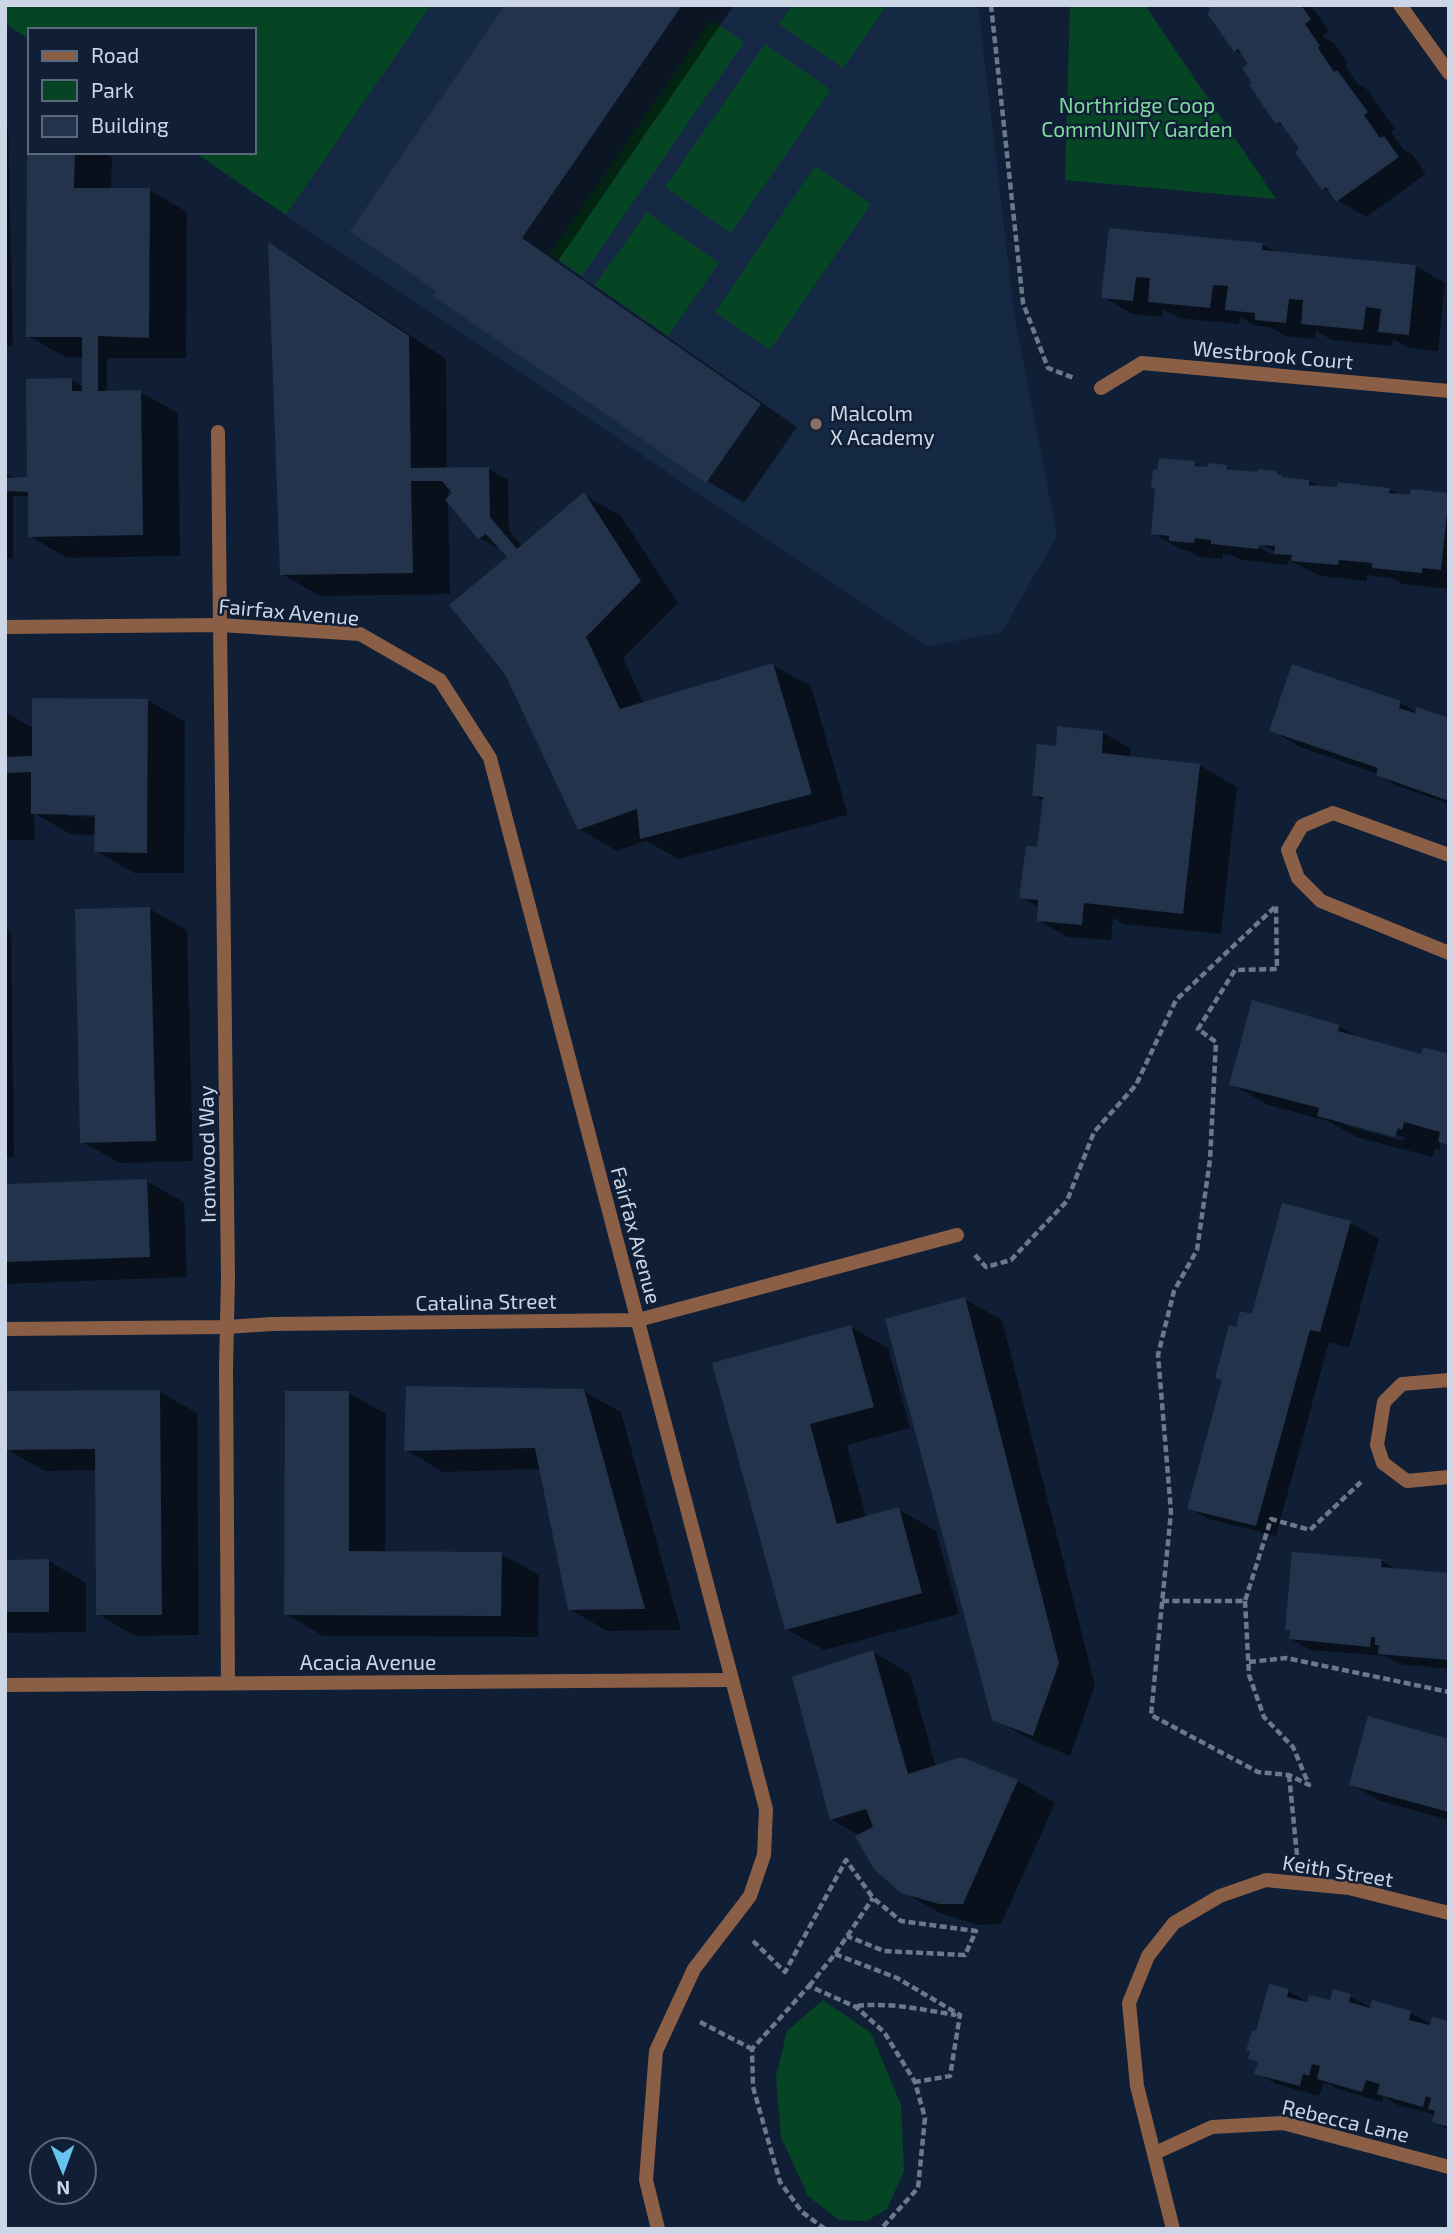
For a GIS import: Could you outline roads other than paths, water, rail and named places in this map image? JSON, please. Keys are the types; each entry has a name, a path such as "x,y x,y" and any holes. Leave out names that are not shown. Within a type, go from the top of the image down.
{"street":[{"path":"1400,5 1449,73"},
{"name":"Westbrook Court","path":"1101,388 1142,363 1449,391"},
{"name":"Ironwood Way","path":"218,432 228,1278 228,1683"},
{"name":"Fairfax Avenue","path":"5,627 220,625 360,634 440,680 490,758 766,1809 765,1855 750,1896 694,1969 656,2051 646,2180 658,2229"},
{"path":"1449,855 1333,813 1302,826 1288,850 1298,878 1321,901 1449,953"},
{"name":"Catalina Street","path":"5,1329 638,1320 957,1236"},
{"path":"1449,1380 1402,1384 1384,1402 1377,1445 1383,1463 1406,1480 1449,1477"},
{"name":"Acacia Avenue","path":"5,1685 731,1680"},
{"name":"Keith Street","path":"1173,2229 1137,2086 1129,2003 1148,1956 1174,1923 1220,1896 1266,1880 1349,1888 1449,1913"},
{"name":"Rebecca Lane","path":"1155,2152 1212,2127 1283,2123 1449,2167"}],"place":[{"name":"Malcolm X Academy","path":"816,424"}],"park label":[{"name":"Northridge Coop CommUNITY Garden","path":"1137,116"}]}
